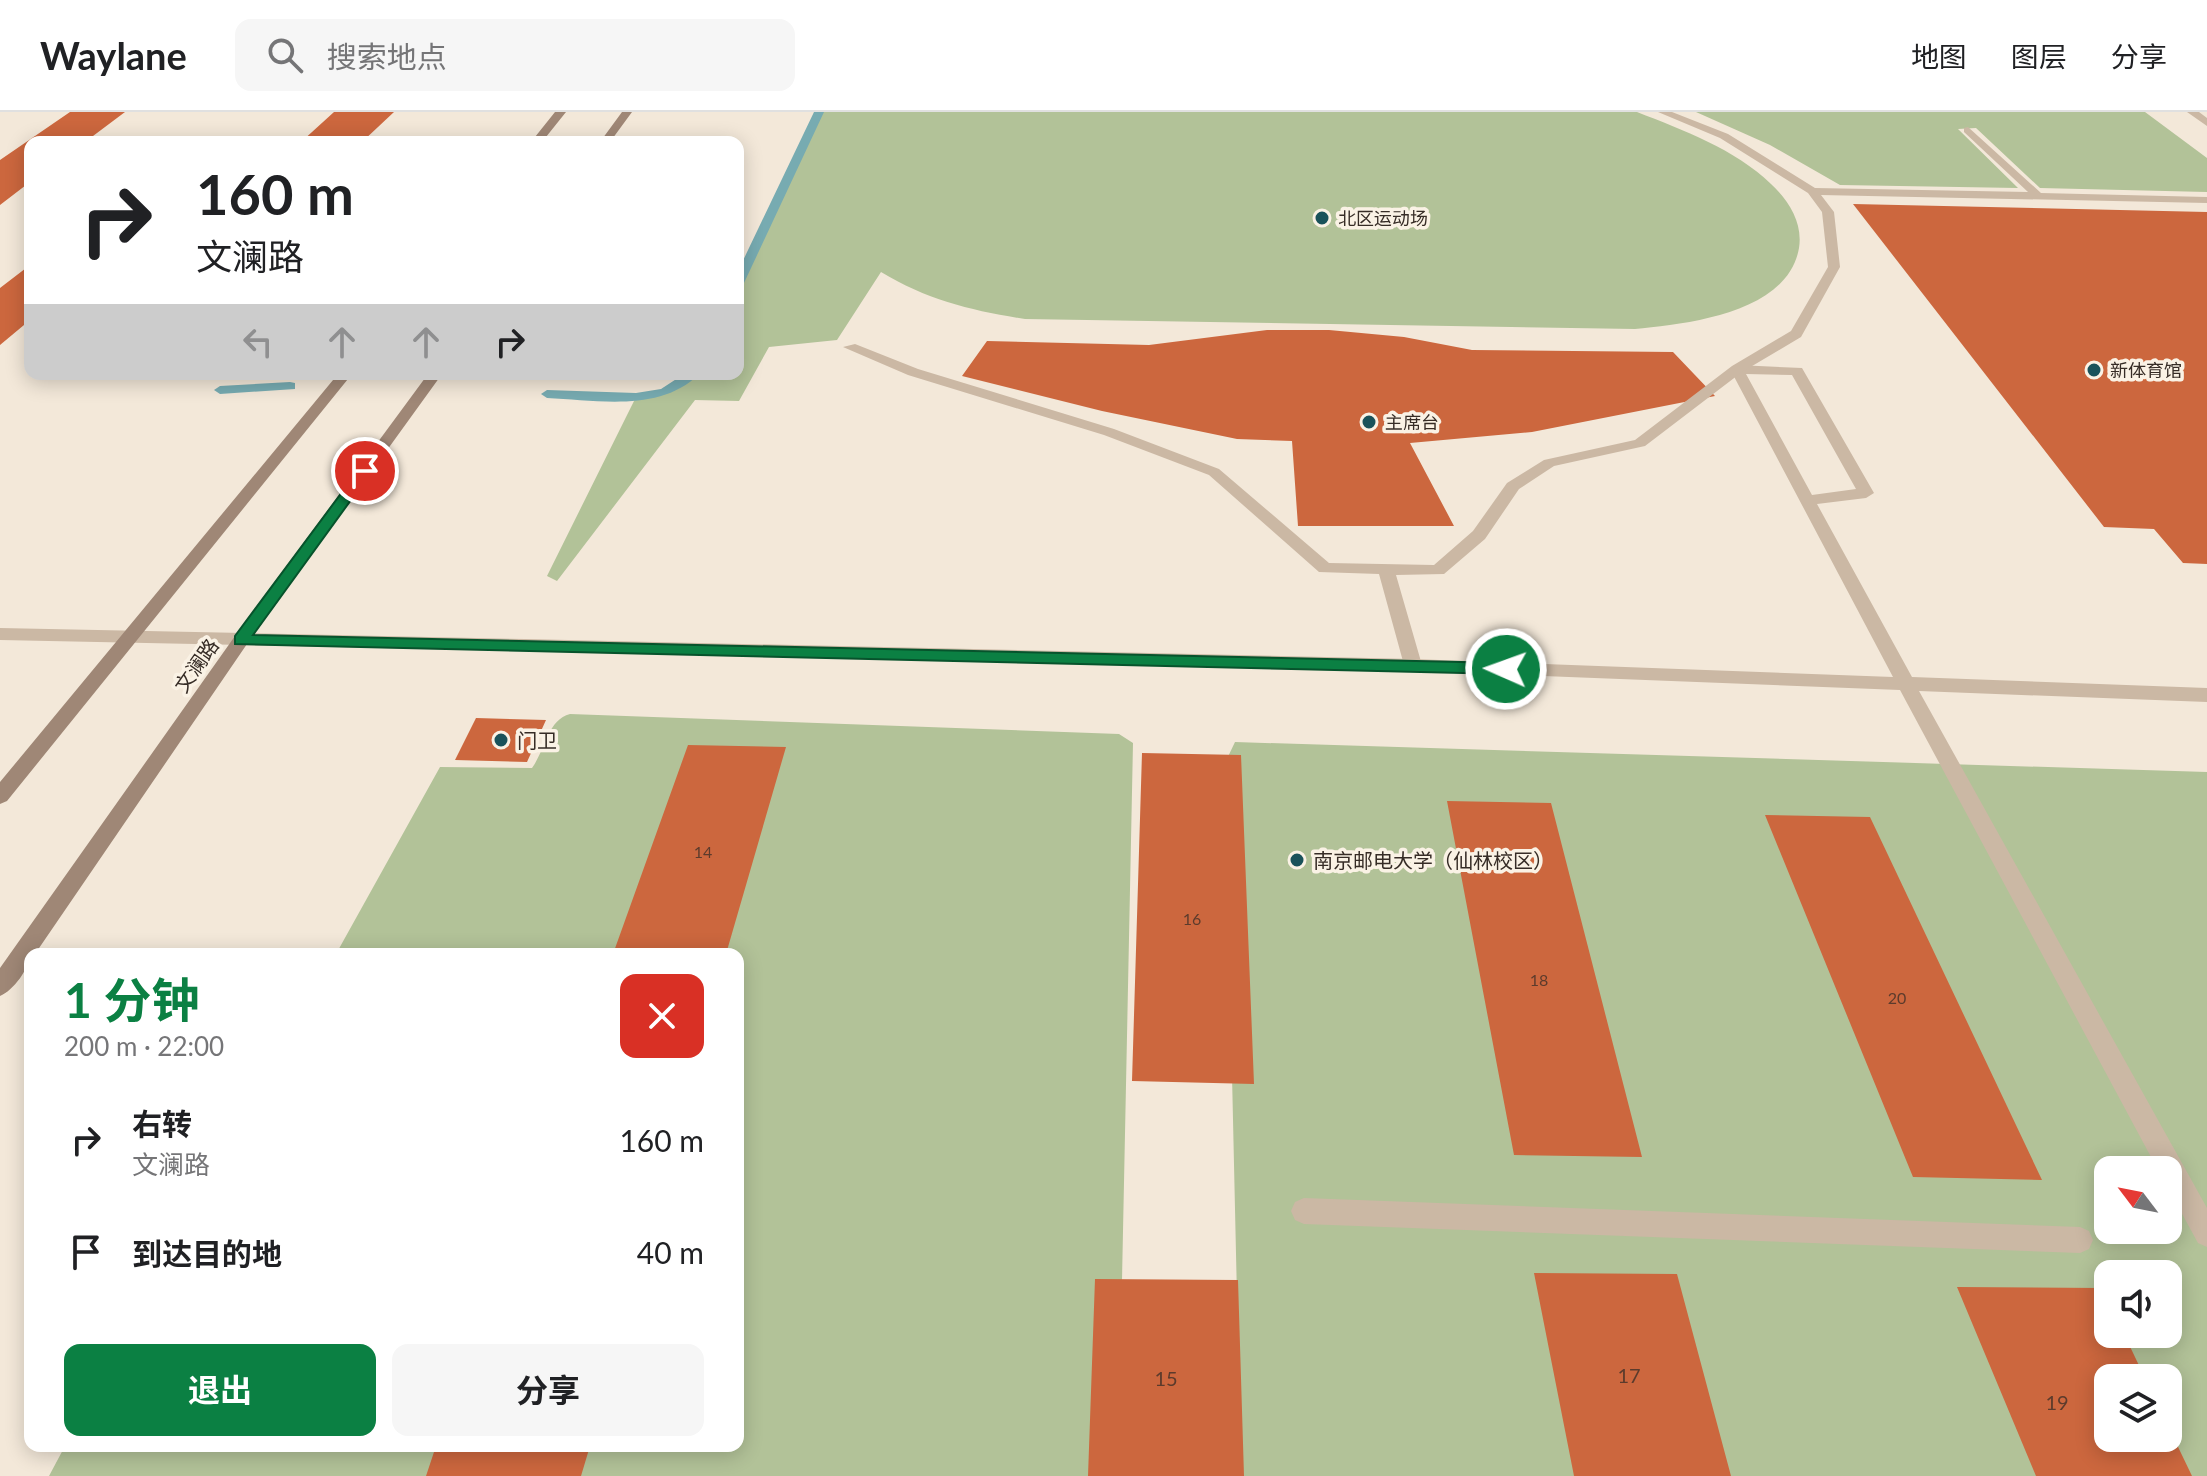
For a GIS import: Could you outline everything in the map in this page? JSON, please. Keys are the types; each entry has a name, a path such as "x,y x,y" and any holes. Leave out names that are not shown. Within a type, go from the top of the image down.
{"main road":[{"path":"541,136 561,112"},
{"path":"609,136 627,112"},
{"path":"0,796 340,380"},
{"name":"文澜路","path":"26,948 241,640 431,380"},
{"name":"文澜路","path":"0,986 24,952"}],"street":[{"path":"850,347 913,372 1109,432 1214,472 1325,568 1438,570 1479,535 1513,486 1549,463 1640,443 1737,369 1796,334 1834,267 1828,212 1812,191 1724,136 1663,112"},
{"path":"2192,112 2207,123"},
{"path":"1968,130 2038,196"},
{"path":"1812,191 2207,200"},
{"path":"1737,369 2207,1234"},
{"path":"1737,369 1797,371 1866,493 1807,500"},
{"path":"1386,570 1413,665"},
{"path":"0,634 1413,665 2207,695"},
{"path":"1304,1211 2080,1240"}],"green space":[{"name":"北区运动场","path":"819,112 1637,112 1708,142 1757,172 1789,205 1797,221 1800,239 1791,270 1776,287 1756,301 1707,318 1635,329 1025,319 951,303 881,272 837,340 769,347 739,401 695,400 557,581 547,576 636,397 665,392 684,380 744,380 744,270"},
{"path":"1696,112 2145,112 2207,158 2207,192 2040,188 1976,128 1958,129 2018,188 1840,185 1770,145"},
{"path":"570,714 1119,734 1133,743 1118,1476 49,1476 62,1452 744,1452 744,948 339,948 440,767 532,768 551,729 562,717"},
{"path":"1235,742 2207,772 2207,1476 1241,1476 1225,763"}],"building":[{"path":"70,112 125,112 93,136 35,136"},
{"path":"334,112 394,112 368,136 308,136"},
{"path":"24,144 24,187 0,205 0,160"},
{"name":"新体育馆","path":"1853,204 2207,212 2207,564 2183,563 2154,529 2104,527"},
{"path":"24,270 24,325 0,345 0,288"},
{"name":"主席台","path":"1267,330 1329,330 1404,337 1472,350 1673,352 1715,396 1532,432 1410,443 1454,526 1298,526 1292,441 1237,439 1102,411 962,376 987,341 1149,345"},
{"name":"门卫","path":"476,718 546,720 527,762 455,760"},
{"path":"688,745 786,747 728,948 615,948"},
{"path":"1142,753 1241,755 1254,1084 1132,1081"},
{"path":"1447,801 1551,803 1642,1157 1514,1155"},
{"path":"1765,815 1870,817 2042,1180 1913,1177"},
{"path":"1534,1273 1677,1274 1731,1476 1574,1476"},
{"path":"1095,1279 1238,1280 1244,1476 1088,1476"},
{"path":"1957,1287 2094,1288 2094,1348 2131,1348 2138,1364 2094,1364 2094,1452 2180,1452 2192,1476 2036,1476"},
{"path":"434,1452 588,1452 581,1476 426,1476"}],"waterway":[{"path":"744,270 819,112"},
{"path":"547,394 636,397 665,392 684,380"},
{"path":"220,390 290,386"}],"place":[{"name":"北区运动场","path":"1322,218"},
{"name":"新体育馆","path":"2094,370"},
{"name":"主席台","path":"1369,422"},
{"name":"门卫","path":"501,740"},
{"name":"南京邮电大学（仙林校区）","path":"1297,860"}],"route":[{"path":"365,471 241,640 1506,669"}]}
